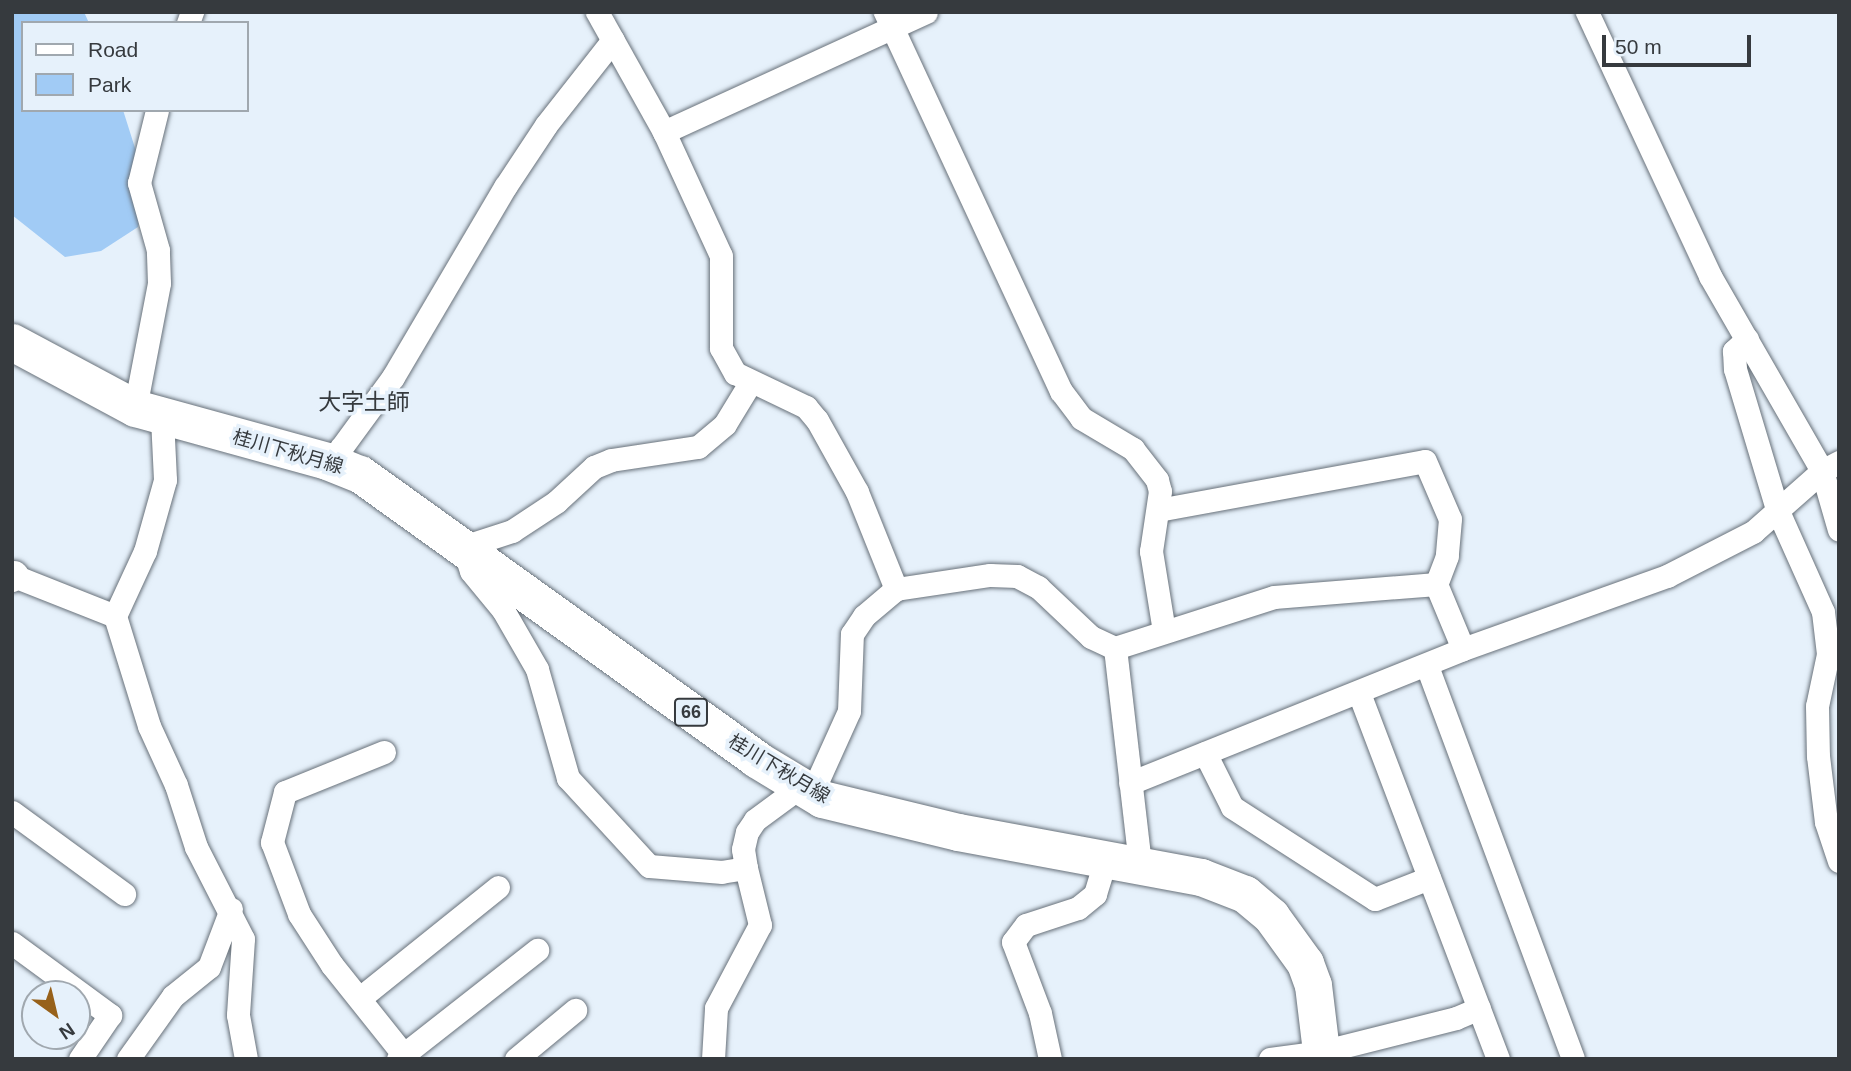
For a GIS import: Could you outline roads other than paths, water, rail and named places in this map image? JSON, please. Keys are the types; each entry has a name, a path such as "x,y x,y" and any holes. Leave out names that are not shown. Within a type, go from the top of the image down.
{"main road":[{"name":"桂川下秋月線","path":"12,342 149,413 336,464 392,493 463,547 806,790 860,811 1123,861 1224,884 1270,916 1305,963 1313,985 1322,1055"}],"street":[{"path":"597,12 664,132 721,256 721,348 735,373 750,383 806,407 817,420 857,492 895,589"},
{"path":"664,132 888,20 926,12"},
{"path":"1587,12 1710,276 1747,339 1830,466 1839,530"},
{"path":"888,20 1061,391 1082,418 1133,449 1148,465 1160,491 1151,551 1164,631"},
{"path":"336,464 341,448 393,377 505,187 546,125 613,40"},
{"path":"157,112 139,183 158,250 159,283 149,413 164,480 145,551 115,616 149,726 176,785 196,847 231,909 243,939 238,1015 246,1059"},
{"path":"1747,339 1734,351 1735,369 1777,509 1823,612 1828,654 1817,706 1818,756 1826,822 1839,861"},
{"path":"746,868 722,872 649,866 568,778 537,669 503,610 471,571 463,547 512,531 556,502 594,467 611,460 698,447 725,425 750,383"},
{"path":"1158,510 1425,461 1450,519 1447,555 1436,584 1464,649"},
{"path":"1130,783 1464,649 1667,576 1728,548 1830,466"},
{"path":"713,1059 716,1008 760,925 743,849 755,820 806,790 849,711 852,635 864,616 895,589 990,575 1017,576 1038,587 1091,637 1115,648 1273,597 1436,584"},
{"path":"13,577 115,616"},
{"path":"1050,1059 1040,1013 1013,942 1026,925 1078,908 1095,894 1123,861 1130,783 1115,648"},
{"path":"1427,666 1573,1059"},
{"path":"1359,693 1498,1059"},
{"path":"384,752 285,792 272,842 299,914 403,1057 537,950"},
{"path":"1205,753 1232,807 1375,899 1429,878"},
{"path":"12,812 124,894"},
{"path":"360,998 498,887"},
{"path":"128,1059 173,996 209,967 231,909"},
{"path":"12,943 110,1015 143,1035"},
{"path":"1270,1059 1322,1055 1456,1018 1479,1008"},
{"path":"516,1059 575,1010"},
{"path":"80,1059 110,1015"}],"district":[{"name":"大字土師","path":"364,402"}]}
